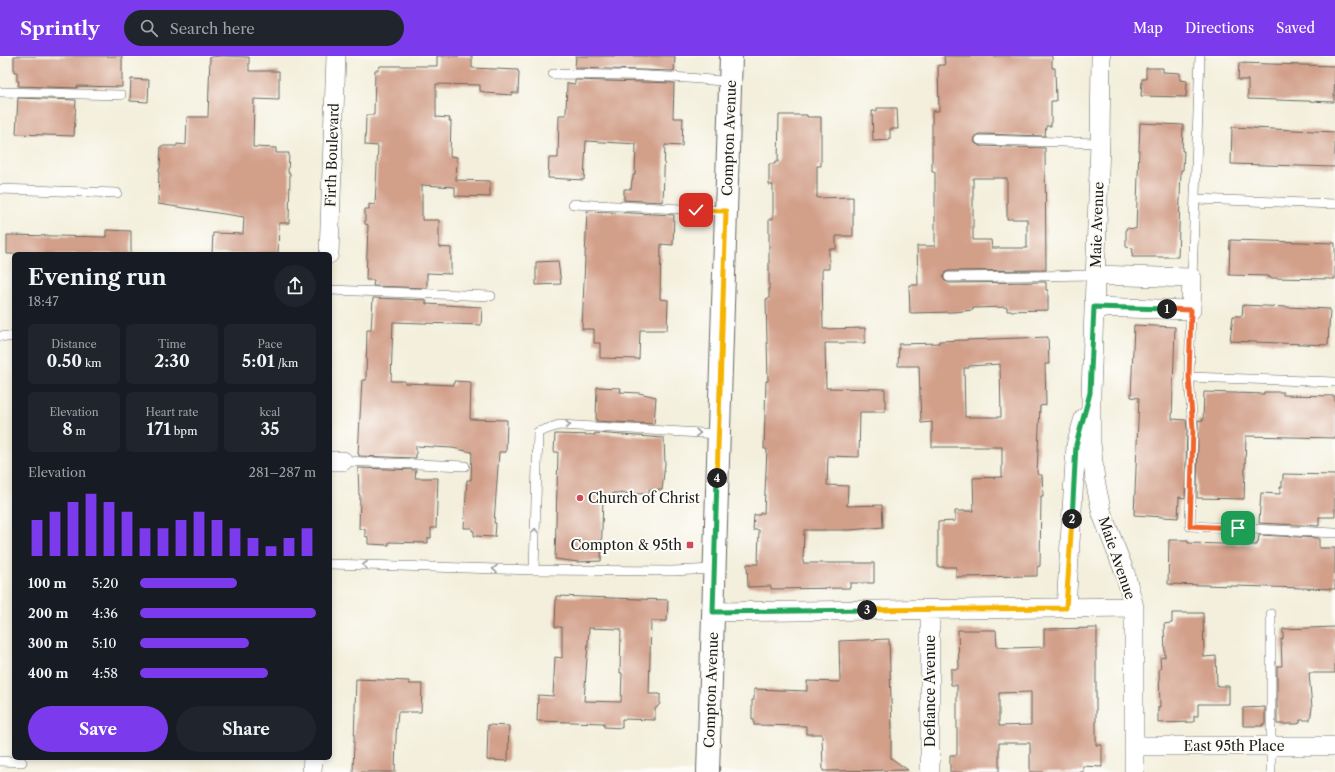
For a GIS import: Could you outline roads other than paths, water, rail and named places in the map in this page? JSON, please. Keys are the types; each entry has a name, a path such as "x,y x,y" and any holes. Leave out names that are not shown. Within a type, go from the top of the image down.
{"main road":[{"name":"Compton Avenue","path":"708,772 731,56"}],"street":[{"name":"Firth Boulevard","path":"329,252 336,56"},
{"name":"Maie Avenue","path":"1101,56 1100,143 1090,393 1090,444 1102,514 1125,573 1134,607 1134,772"},
{"path":"1094,307 1191,310 1192,278 1095,275"},
{"name":"Maie Avenue","path":"1066,608 1076,445 1090,393"},
{"path":"713,612 1134,607"},
{"name":"Defiance Avenue","path":"930,610 930,772"},
{"name":"East 95th Place","path":"1134,746 1335,746"},
{"path":"312,772 313,760"}],"lane":[{"path":"1192,278 1200,56"},
{"path":"553,74 664,76 730,82"},
{"path":"0,92 121,95"},
{"path":"980,140 1100,143"},
{"path":"0,189 117,193"},
{"path":"1195,199 1335,204"},
{"path":"573,204 726,211"},
{"path":"949,277 1095,275"},
{"path":"332,290 491,296"},
{"path":"1191,310 1189,377 1193,429 1190,526 1335,534"},
{"path":"0,336 12,337"},
{"path":"1189,377 1335,382"},
{"path":"534,570 538,432 558,425 719,434"},
{"path":"337,461 465,466"},
{"path":"332,564 534,570 672,571 714,569"},
{"path":"1271,614 1271,772"},
{"path":"0,761 22,762"}],"place":[{"name":"Church of Christ","path":"580,498"},
{"name":"Compton & 95th","path":"690,545"}]}
